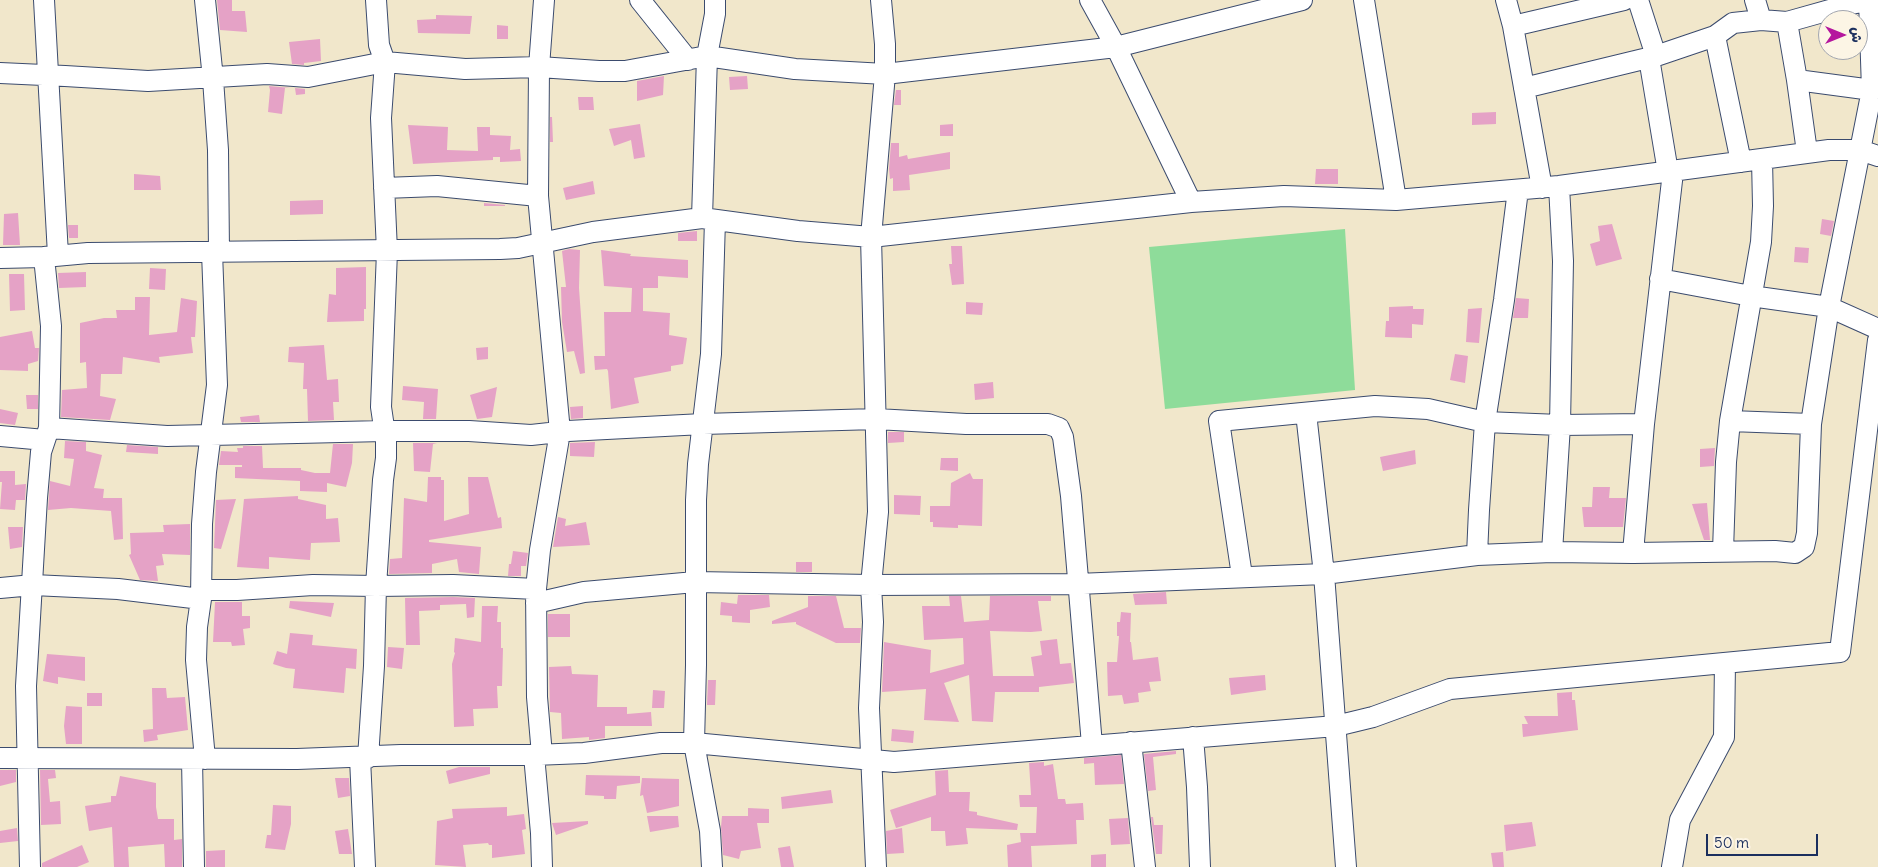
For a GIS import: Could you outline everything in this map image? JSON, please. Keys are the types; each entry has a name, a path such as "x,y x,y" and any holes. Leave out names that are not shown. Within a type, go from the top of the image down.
{"street":[{"path":"30,867 26,686 38,489 42,452 47,434 51,326 48,75 44,0"},
{"path":"194,867 199,759 197,627 201,594 202,524 217,385 215,252 218,150 205,0"},
{"path":"365,867 364,758 374,666 376,586 386,458 381,407 387,251 381,118 385,62 379,45 376,0"},
{"path":"542,867 538,755 536,596 540,550 560,432 538,196 539,67 544,0"},
{"path":"640,0 697,58"},
{"path":"712,867 710,831 694,743 696,500 702,424 711,354 708,219 697,58 715,14 716,0"},
{"path":"876,867 869,708 873,622 871,585 878,512 871,237 885,74 885,44 881,0"},
{"path":"1090,0 1116,47 1191,202"},
{"path":"0,74 48,75 148,82 267,74 308,77 385,62 465,69 539,67 599,71 625,70 697,58 794,68 885,74 1116,47 1302,0"},
{"path":"1364,0 1396,200"},
{"path":"1506,0 1513,26 1524,88 1551,187 1563,261 1560,425 1552,552"},
{"path":"1513,26 1624,0"},
{"path":"1633,553 1644,424 1670,172 1652,57 1638,0"},
{"path":"1755,0 1761,20"},
{"path":"0,588 33,585 201,594 312,585 453,585 536,596 695,582 871,585 1077,584 1324,574 1477,555 1552,552 1724,551 1795,553 1804,547 1807,533 1810,424 1830,307 1869,153 1872,90 1871,0 1787,22 1761,20 1733,23 1715,36 1652,57 1524,88"},
{"path":"1787,22 1797,80 1806,152"},
{"path":"1715,36 1741,162"},
{"path":"1797,80 1872,90"},
{"path":"0,258 88,253 500,250 593,232 708,219 798,231 871,237 1191,202 1284,196 1396,200 1551,187 1806,152 1829,150 1869,153"},
{"path":"1724,551 1725,471 1730,421 1762,225 1762,159"},
{"path":"384,188 438,186 538,196"},
{"path":"1477,555 1485,422 1504,300 1518,190"},
{"path":"1660,279 1751,296 1830,307 1878,329"},
{"path":"0,758 199,759 538,755 661,743 694,743 894,762 1336,726 1373,717 1450,689 1840,652 1878,340"},
{"path":"1242,576 1219,421 1375,406 1428,409 1485,422 1560,425 1644,424"},
{"path":"1306,413 1324,574 1346,867"},
{"path":"0,436 47,434 210,436 295,432 384,431 469,431 531,435 702,424 876,420 966,424 1048,424 1059,428 1063,436 1071,496 1092,745"},
{"path":"1730,421 1810,424"},
{"path":"1672,867 1680,820 1724,737 1726,663"},
{"path":"1193,737 1200,867"},
{"path":"1131,742 1145,867"}],"green space":[{"path":"1345,229 1355,390 1165,409 1149,247"}],"building":[{"path":"217,0 232,0 232,11 245,11 247,32 220,30"},
{"path":"436,15 472,16 470,34 418,33 417,20 436,19"},
{"path":"497,25 508,26 508,39 497,39"},
{"path":"320,39 321,61 304,63 304,65 292,64 289,42"},
{"path":"664,76 663,95 637,101 637,81"},
{"path":"747,76 748,89 730,90 729,77"},
{"path":"269,86 291,88 285,88 282,114 268,112"},
{"path":"295,88 305,89 305,94 296,95"},
{"path":"896,90 901,90 901,105 894,105"},
{"path":"578,97 593,97 594,110 579,110"},
{"path":"1496,112 1496,124 1472,125 1472,113"},
{"path":"550,117 552,117 553,142 550,142"},
{"path":"640,124 645,157 634,159 631,140 614,146 609,129"},
{"path":"953,124 953,136 940,136 940,125"},
{"path":"408,125 448,127 447,150 478,151 477,127 490,127 490,135 511,136 510,150 520,149 521,161 500,162 500,157 493,157 493,160 413,164"},
{"path":"891,143 899,143 899,157 907,155 908,159 950,152 950,169 909,175 910,190 893,191 893,178 890,179 889,169"},
{"path":"1316,169 1338,169 1338,184 1315,184"},
{"path":"134,174 160,176 161,190 134,190"},
{"path":"593,181 595,194 566,200 563,188"},
{"path":"323,200 323,214 290,215 290,201"},
{"path":"484,203 505,205 505,206 484,206"},
{"path":"18,213 20,245 3,245 4,214"},
{"path":"1822,219 1834,221 1831,236 1820,234"},
{"path":"1612,224 1622,259 1596,266 1590,244 1600,241 1598,226"},
{"path":"68,225 78,225 78,238 69,238"},
{"path":"697,231 697,241 678,241 678,233"},
{"path":"951,246 962,246 964,284 952,285 949,264 952,264"},
{"path":"1795,247 1809,248 1808,263 1794,262"},
{"path":"569,249 580,250 579,288 585,373 580,374 574,351 567,352 562,322 561,287 566,287 562,251"},
{"path":"601,250 631,254 630,256 688,260 688,278 658,276 658,288 643,288 643,311 670,313 669,335 687,338 683,364 671,366 671,371 634,378 639,403 611,409 608,371 607,369 595,370 594,356 605,356 604,312 631,312 632,288 604,286"},
{"path":"366,267 366,309 364,309 364,321 327,322 329,294 336,295 336,268"},
{"path":"150,268 166,269 165,290 149,289"},
{"path":"86,272 86,287 59,288 58,273"},
{"path":"9,274 24,274 25,310 10,311"},
{"path":"135,297 150,297 149,335 177,332 181,298 197,301 195,337 191,337 193,353 159,357 160,363 123,357 122,374 101,374 100,396 116,399 110,420 61,417 62,390 87,388 86,362 80,363 80,323 104,318 117,318 116,310 135,310"},
{"path":"1516,298 1529,299 1528,318 1513,318"},
{"path":"966,302 983,303 982,315 966,314"},
{"path":"1413,306 1413,309 1424,309 1423,325 1412,324 1412,338 1385,337 1386,321 1389,321 1389,307"},
{"path":"1482,308 1479,343 1466,342 1468,309"},
{"path":"32,331 35,348 39,348 38,361 28,364 28,371 0,370 0,337"},
{"path":"324,345 327,380 338,379 339,402 333,402 334,420 308,421 307,389 303,389 304,363 288,362 289,347"},
{"path":"488,347 488,359 477,360 476,348"},
{"path":"1455,354 1468,356 1465,383 1450,380"},
{"path":"993,382 994,398 975,400 974,384"},
{"path":"403,386 438,389 436,419 423,419 424,402 402,400"},
{"path":"497,387 492,417 477,419 470,395"},
{"path":"26,395 38,395 38,409 27,409"},
{"path":"583,406 583,418 571,419 570,407"},
{"path":"0,409 18,413 15,425 0,423"},
{"path":"259,415 260,422 241,422 240,417"},
{"path":"888,432 904,432 904,442 888,443"},
{"path":"65,441 86,442 86,451 102,455 94,488 104,489 103,498 122,498 123,539 114,540 111,511 71,508 48,510 50,481 70,486 74,459 64,458"},
{"path":"595,442 594,457 570,456 570,443"},
{"path":"413,443 437,443 433,444 430,472 414,471"},
{"path":"333,444 353,444 352,463 346,487 327,483 327,492 300,491 300,481 235,478 235,467 242,467 242,465 219,465 221,451 238,452 237,448 243,448 243,446 262,446 263,468 301,468 301,470 315,473 330,473"},
{"path":"127,445 158,447 158,454 126,452"},
{"path":"1715,448 1714,466 1700,467 1700,449"},
{"path":"1415,450 1416,464 1383,471 1380,457"},
{"path":"941,458 958,458 958,471 940,470"},
{"path":"0,471 15,471 15,485 26,484 25,500 16,500 15,510 0,509 2,482 0,482"},
{"path":"970,473 973,479 983,479 982,526 958,525 958,528 933,527 933,522 930,522 930,506 950,506 951,483"},
{"path":"428,477 441,477 441,480 444,480 444,521 469,514 468,477 488,477 498,518 501,517 502,528 429,540 429,542 481,547 479,574 459,572 457,559 432,564 432,573 389,574 390,559 402,558 404,498 427,502"},
{"path":"1593,487 1610,487 1609,498 1626,498 1623,527 1584,527 1582,507 1592,507"},
{"path":"894,495 921,496 920,515 894,514"},
{"path":"298,496 298,499 326,505 326,519 338,518 340,542 311,543 310,560 269,557 269,569 237,567 244,499"},
{"path":"236,499 221,549 214,548 216,500"},
{"path":"1707,503 1710,540 1704,540 1692,504"},
{"path":"558,517 566,519 565,526 586,522 590,545 553,547"},
{"path":"190,524 190,555 162,554 164,565 156,566 158,581 140,580 129,555 131,554 130,533 164,532 163,525"},
{"path":"8,527 23,527 22,547 10,549"},
{"path":"513,551 528,553 526,566 521,566 521,576 508,576"},
{"path":"796,562 812,562 812,572 796,572"},
{"path":"1166,592 1167,604 1135,605 1133,594"},
{"path":"738,595 769,595 770,607 750,610 750,623 732,622 732,616 720,615 721,602 737,604"},
{"path":"808,596 836,596 844,628 861,628 860,643 836,643 796,624 796,622 772,624 772,621 808,607"},
{"path":"949,596 961,596 964,622 989,620 990,596 1051,596 1051,601 1038,601 1042,631 990,631 993,676 1034,676 1031,657 1042,655 1040,641 1057,639 1060,664 1071,663 1074,683 1039,687 1039,692 995,692 993,722 972,721 969,675 944,683 959,722 924,720 926,689 882,692 884,642 931,650 930,673 964,664 963,638 924,640 922,606 950,606"},
{"path":"405,598 475,598 474,617 467,618 466,604 440,605 440,610 419,611 420,645 406,645"},
{"path":"290,601 334,603 331,617 289,608"},
{"path":"215,602 242,602 242,616 250,616 250,628 243,629 245,645 232,646 231,642 213,642"},
{"path":"482,606 498,606 497,622 501,622 501,648 503,648 502,686 497,686 498,708 473,709 474,726 454,727 452,664 455,653 455,638 481,642"},
{"path":"1121,612 1131,613 1130,642 1133,660 1158,657 1161,681 1149,682 1151,691 1138,693 1139,702 1124,704 1122,695 1108,696 1107,662 1117,662 1119,636 1117,636 1117,622 1120,622"},
{"path":"548,614 570,614 570,637 548,637"},
{"path":"290,633 313,635 312,645 357,649 356,669 346,668 344,693 293,688 295,669 273,664 277,651 287,654"},
{"path":"388,647 404,648 402,669 387,667"},
{"path":"47,654 85,657 85,681 58,677 58,684 43,681"},
{"path":"571,666 572,674 598,675 597,707 627,707 627,714 651,712 652,726 605,726 605,738 589,740 589,737 562,739 561,713 550,712 549,667"},
{"path":"1265,675 1266,690 1231,695 1229,678"},
{"path":"708,680 716,680 715,705 707,705"},
{"path":"152,688 166,688 167,698 185,697 188,730 157,735 158,740 144,742 143,730 153,729"},
{"path":"653,690 665,691 664,708 652,708"},
{"path":"1572,692 1572,700 1575,700 1578,730 1523,737 1522,724 1528,724 1524,716 1558,716 1557,693"},
{"path":"87,693 102,693 102,706 87,706"},
{"path":"66,706 82,707 82,744 66,744 64,726"},
{"path":"892,729 914,731 913,743 891,741"},
{"path":"1176,751 1176,754 1153,757 1156,790 1148,791 1144,754"},
{"path":"1121,755 1124,784 1095,785 1094,763 1084,764 1084,758"},
{"path":"1044,762 1044,766 1053,764 1058,799 1065,799 1066,804 1083,803 1084,820 1076,820 1077,844 1031,846 1032,867 1008,867 1007,845 1021,842 1020,833 1036,833 1037,807 1020,807 1019,795 1031,795 1029,763"},
{"path":"459,767 490,767 490,774 449,784 446,771"},
{"path":"0,770 16,770 16,782 0,786"},
{"path":"40,770 55,770 56,778 48,779 50,802 60,801 61,824 41,825"},
{"path":"948,770 949,792 970,792 969,811 977,812 977,815 1018,824 1017,830 966,828 968,844 946,846 945,831 931,831 931,817 896,828 890,810 936,795 935,771"},
{"path":"586,775 640,776 640,783 617,786 616,799 604,799 604,796 585,795"},
{"path":"120,776 156,783 158,819 174,819 174,840 182,839 182,867 165,867 164,844 128,847 129,867 114,867 112,827 89,831 85,806 111,802 111,796 116,796"},
{"path":"335,778 349,778 350,796 338,798"},
{"path":"642,778 679,779 679,806 647,813 643,795 640,796"},
{"path":"831,790 833,803 782,809 781,797"},
{"path":"273,805 291,806 291,824 285,850 265,848 267,835 271,835"},
{"path":"507,807 507,816 524,814 526,829 522,830 525,854 492,858 492,845 488,843 463,845 466,867 435,865 437,821 453,818 452,809"},
{"path":"748,808 769,809 769,823 757,823 761,848 741,851 739,859 723,855 722,816 748,816"},
{"path":"647,816 678,816 679,827 650,832"},
{"path":"1151,817 1153,817 1154,825 1163,825 1162,854 1156,854"},
{"path":"1128,818 1130,844 1111,845 1109,819"},
{"path":"588,821 588,824 556,835 552,823"},
{"path":"1532,822 1536,846 1506,851 1504,825"},
{"path":"17,828 18,841 0,843 0,831"},
{"path":"902,828 904,853 887,854 886,831"},
{"path":"348,829 352,854 339,854 335,831"},
{"path":"82,845 89,862 77,867 42,867 42,863"},
{"path":"790,846 794,867 781,867 778,848"},
{"path":"225,850 225,867 206,867 206,851"},
{"path":"1503,852 1504,867 1493,867 1491,853"},
{"path":"1106,854 1106,867 1091,867 1091,855"}]}
